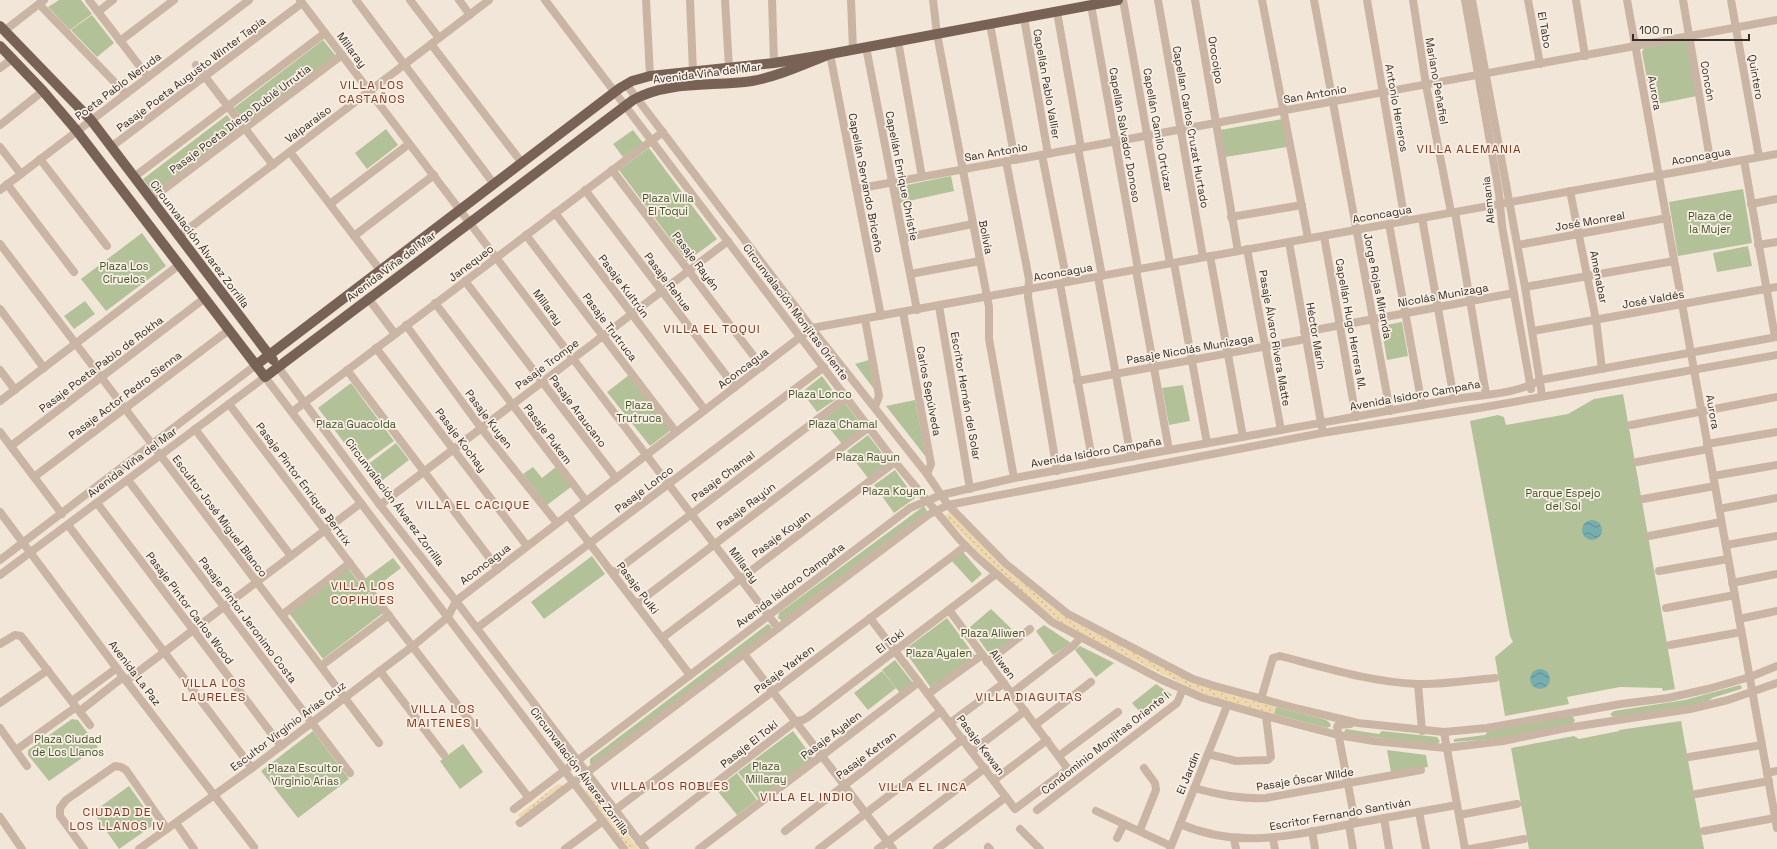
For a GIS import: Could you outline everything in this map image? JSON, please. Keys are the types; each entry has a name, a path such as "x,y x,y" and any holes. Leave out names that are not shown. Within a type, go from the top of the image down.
{"main road":[{"name":"Avenida Viña del Mar","path":"256,365 615,92 638,78 774,63 830,54 1057,12 1078,4 1091,5 1118,0"},
{"name":"Circunvalación Álvarez Zorrilla","path":"2,28 91,120 278,367"},
{"name":"Circunvalación Álvarez Zorrilla","path":"0,46 43,91 77,131 265,377"},
{"name":"Avenida Viña del Mar","path":"265,377 637,97 663,88 750,81 780,73 830,54"},
{"path":"774,63 781,66 780,73"}],"street":[{"path":"88,0 148,77"},
{"path":"98,12 113,0"},
{"path":"120,41 174,0"},
{"name":"Poeta Pablo Neruda","path":"0,190 249,0"},
{"path":"356,0 494,184"},
{"path":"410,0 439,38"},
{"path":"459,0 470,15"},
{"name":"Valparaíso","path":"179,236 489,0"},
{"name":"Circunvalación Monjitas Oriente","path":"545,0 895,462 946,525 996,574 1052,622 1080,638 1183,689 1227,706 1338,734 1374,741 1446,748 1503,741 1598,723 1690,709 1752,692 1777,683"},
{"path":"646,0 650,76"},
{"path":"690,0 693,71"},
{"path":"725,0 729,68"},
{"path":"772,0 774,63"},
{"path":"851,0 853,50"},
{"name":"Bolivia","path":"933,0 937,34 989,307 989,339 1014,478"},
{"name":"Capellán Camilo Ortúzar","path":"1123,0 1207,444"},
{"name":"Capellan Carlos Cruzat Hurtado","path":"1158,0 1181,130 1228,353 1243,437"},
{"name":"Orocoipo","path":"1195,0 1238,251"},
{"path":"1262,0 1308,238"},
{"name":"Jorge Rojas Miranda","path":"1314,0 1390,411"},
{"name":"Antonio Herreros","path":"1367,0 1405,221"},
{"name":"Mariano Peñafiel","path":"1413,0 1426,85 1453,212 1486,394"},
{"name":"Alemania","path":"1465,0 1510,202 1533,332 1542,396"},
{"name":"Alemania","path":"1472,0 1499,193 1502,226 1531,386 1530,398"},
{"name":"El Tabo","path":"1528,0 1540,64"},
{"path":"1576,0 1585,56"},
{"name":"Aurora","path":"1627,0 1777,828"},
{"name":"Concón","path":"1683,0 1711,165"},
{"name":"Quintero","path":"1730,0 1759,157"},
{"path":"2,28 41,2 126,94"},
{"name":"Millaray","path":"301,2 778,628"},
{"name":"Pasaje Poeta Augusto Winter Tapia","path":"111,147 205,77 301,2"},
{"name":"Capellán Salvador Donoso","path":"1091,5 1169,450"},
{"path":"1057,12 1131,457"},
{"name":"Capellán Pablo Vallier","path":"1024,18 1078,381 1093,464"},
{"name":"San Antonio","path":"856,189 1777,20"},
{"path":"990,24 1029,279 1028,297 1057,470"},
{"path":"134,177 325,33"},
{"path":"898,41 922,177"},
{"path":"431,44 522,163"},
{"name":"Capellán Enrique Christie","path":"866,47 917,310"},
{"name":"Capellán Servando Briceño","path":"830,54 881,316"},
{"name":"Pasaje Poeta Diego Dublé Urrutia","path":"151,200 342,55"},
{"path":"0,68 12,59"},
{"path":"196,65 273,165"},
{"name":"Circunvalación Monjitas Oriente","path":"626,84 812,328 927,474 948,505 1006,564 1068,614 1193,679 1238,694 1358,723 1422,731 1444,732 1487,728 1585,710 1668,698 1708,689 1750,677 1777,666"},
{"path":"0,125 43,91"},
{"name":"Janequeo","path":"292,412 663,132"},
{"path":"330,204 409,144"},
{"path":"0,147 21,174"},
{"path":"290,152 380,270"},
{"name":"Aconcagua","path":"448,617 456,601 812,328 1659,174 1777,154"},
{"path":"40,159 107,246"},
{"path":"1744,160 1758,245 1776,337"},
{"name":"Pasaje Rayén","path":"612,170 762,366"},
{"path":"354,236 434,176"},
{"path":"7,184 74,272"},
{"name":"Pasaje Rehue","path":"585,190 735,387"},
{"name":"Amenabar","path":"1570,191 1596,320 1602,368"},
{"path":"1751,204 1777,199"},
{"path":"1231,217 1302,205"},
{"name":"Pasaje Kultrún","path":"555,213 705,410"},
{"path":"1422,218 1454,399"},
{"name":"José Monreal","path":"1518,245 1667,218"},
{"path":"903,238 973,224"},
{"path":"1389,224 1422,405"},
{"name":"Pasaje Trutruca","path":"526,235 676,432"},
{"name":"Capellán Hugo Herrera M.","path":"1324,236 1356,416"},
{"name":"Pasaje Trompe","path":"380,505 728,241"},
{"name":"Héctor Marín","path":"1289,242 1322,433"},
{"path":"1758,245 1777,242"},
{"name":"Escultor José Miguel Blanco","path":"0,244 379,743"},
{"name":"Pasaje Álvaro Rivera Matte","path":"1247,249 1281,430"},
{"path":"910,274 980,261"},
{"path":"1525,287 1674,261"},
{"path":"0,401 179,265"},
{"name":"Pasaje Araucano","path":"465,281 616,478"},
{"name":"José Valdés","path":"1533,332 1777,288"},
{"name":"Nicolás Munizaga","path":"1305,335 1340,325 1514,293"},
{"name":"Pasaje Poeta Pablo de Rokha","path":"11,446 205,298"},
{"path":"368,298 395,334"},
{"name":"Pasaje Pukem","path":"435,303 586,501"},
{"name":"Escritor Hernán del Solar","path":"939,306 970,489"},
{"path":"0,309 44,368"},
{"name":"Carlos Sepúlveda","path":"903,312 931,464 927,474"},
{"path":"865,319 879,393 879,400 875,407"},
{"name":"Pasaje Kuyen","path":"406,325 481,428 557,524"},
{"name":"Pasaje Actor Pedro Sienna","path":"34,477 230,330"},
{"name":"Pasaje Nicolás Munizaga","path":"1078,381 1265,346 1305,335"},
{"name":"Avenida Isidoro Campaña","path":"514,809 910,508 941,495 1014,478 1531,386 1540,380 1776,337"},
{"name":"Pasaje Kochay","path":"376,348 527,546"},
{"name":"Avenida Isidoro Campaña","path":"520,823 935,510 948,505 1322,433 1484,407 1777,355"},
{"name":"Avenida Viña del Mar","path":"0,560 256,365"},
{"name":"Circunvalación Álvarez Zorrilla","path":"278,367 380,505 477,628 645,849"},
{"name":"Pasaje Lonco","path":"477,628 824,367"},
{"path":"0,370 15,390"},
{"path":"347,370 498,569"},
{"name":"Circunvalación Álvarez Zorrilla","path":"265,377 624,849"},
{"name":"Avenida Viña del Mar","path":"0,575 265,377"},
{"name":"Pasaje Chamal","path":"613,573 846,397"},
{"path":"1631,425 1777,397"},
{"name":"Pasaje Pintor Enrique Bertrix","path":"229,404 361,578"},
{"name":"Pasaje Rayún","path":"636,604 869,426"},
{"path":"195,429 291,556"},
{"path":"0,432 62,514"},
{"path":"1637,462 1777,432"},
{"name":"Pasaje Koyan","path":"662,638 895,462"},
{"path":"1713,476 1777,464"},
{"name":"Pasaje Pintor Jeronimo Costa","path":"128,480 350,773"},
{"path":"1643,499 1715,486"},
{"path":"1719,509 1777,498"},
{"name":"Pasaje Pintor Carlos Wood","path":"97,503 280,746"},
{"path":"76,706 125,679 164,652 361,503"},
{"name":"Avenida La Paz","path":"0,512 125,679 254,847"},
{"name":"Pasaje Pulki","path":"568,515 690,675"},
{"path":"1649,536 1721,522"},
{"path":"68,525 252,768"},
{"path":"1726,545 1777,536"},
{"name":"Pasaje Yarken","path":"615,810 966,546"},
{"path":"1660,571 1728,559"},
{"path":"282,615 350,563"},
{"name":"El Toki","path":"796,721 803,720 996,574"},
{"path":"1732,583 1777,574"},
{"path":"374,595 529,798"},
{"path":"1666,608 1735,595"},
{"name":"Aliwen","path":"949,610 1068,769 1015,809"},
{"path":"1739,619 1777,612"},
{"path":"321,666 389,615"},
{"name":"Escultor Virginio Arias Cruz","path":"139,849 252,768 413,646 448,617"},
{"path":"870,618 895,651"},
{"path":"928,694 1030,629"},
{"path":"1670,645 1741,632"},
{"path":"0,644 15,635 21,636 90,725"},
{"path":"1012,693 1074,645 1080,638"},
{"name":"Pasaje Kewan","path":"895,651 1015,809"},
{"path":"744,654 893,849"},
{"path":"1262,699 1273,658 1280,656 1368,678 1418,684 1495,678"},
{"path":"16,750 76,706 117,668"},
{"path":"0,703 48,670"},
{"path":"380,671 444,755"},
{"name":"Pasaje Ayalen","path":"699,849 919,682"},
{"path":"1035,725 1091,682"},
{"path":"950,723 1004,683"},
{"path":"1418,684 1422,731"},
{"name":"Condominio Monjitas Oriente I","path":"1037,810 1177,703 1183,689"},
{"name":"El Jardín","path":"1171,847 1227,706"},
{"path":"1595,709 1598,723"},
{"path":"1585,710 1587,725"},
{"name":"Pasaje Ketran","path":"785,831 941,711"},
{"path":"972,751 1025,711"},
{"path":"1059,756 1118,712"},
{"path":"1208,754 1236,761 1268,760 1271,757 1266,716"},
{"name":"Pasaje El Toki","path":"639,842 796,721"},
{"path":"1353,849 1351,824 1354,816 1338,734 1338,725 1358,723"},
{"path":"0,728 27,766"},
{"path":"1444,732 1464,849"},
{"path":"819,849 963,739"},
{"path":"994,780 1047,740"},
{"path":"1689,757 1762,745"},
{"path":"84,849 60,816 60,808 66,800 116,766 126,770 167,829"},
{"path":"878,849 985,768"},
{"path":"1140,830 1156,790 1155,783 1144,768"},
{"name":"Pasaje Óscar Wilde","path":"1194,788 1243,799 1266,798 1421,770"},
{"path":"1696,794 1768,777 1777,771"},
{"path":"938,849 1006,796"},
{"path":"1459,815 1517,804"},
{"name":"Escritor Fernando Santiván","path":"1180,824 1215,836 1234,839 1273,838 1457,805"},
{"path":"1096,811 1140,830 1171,847"},
{"path":"1420,812 1426,849"},
{"path":"0,817 22,849"},
{"path":"1384,818 1389,849"},
{"path":"1704,831 1775,818"},
{"path":"565,849 603,821"},
{"path":"176,823 194,849"},
{"path":"1117,838 1124,824"},
{"path":"1020,829 1040,849"},
{"path":"1312,831 1315,849"},
{"path":"1273,838 1275,849"},
{"path":"1234,839 1236,849"},
{"path":"1470,849 1524,839"}],"green space":[{"path":"59,0 81,0 92,14 70,30 48,7"},
{"path":"92,15 114,43 97,57 71,30"},
{"path":"323,40 336,56 247,124 234,108"},
{"path":"1687,40 1697,96 1652,105 1642,52 1644,48"},
{"path":"227,115 238,129 153,193 143,179"},
{"path":"1282,119 1287,147 1225,157 1220,130"},
{"path":"386,129 398,145 367,169 355,153"},
{"path":"633,130 643,143 623,157 613,144"},
{"name":"Plaza Villa El Toqui","path":"649,148 717,239 687,261 619,170"},
{"path":"951,176 954,191 900,203 897,187"},
{"name":"Plaza de la Mujer","path":"1743,189 1752,243 1678,256 1669,202"},
{"name":"Plaza Los Ciruelos","path":"142,233 166,266 106,311 81,279"},
{"path":"1748,246 1752,266 1717,272 1713,253"},
{"path":"85,301 95,314 74,329 64,316"},
{"path":"1402,322 1408,356 1387,360 1381,326"},
{"path":"869,360 874,389 855,364"},
{"name":"Plaza Trutruca","path":"629,375 671,430 650,446 607,392"},
{"name":"Plaza Lonco","path":"822,376 838,398 817,412 802,392"},
{"name":"Plaza Guacolda","path":"351,383 394,441 361,465 318,408"},
{"path":"1183,385 1190,421 1169,425 1162,388"},
{"name":"Parque Espejo del Sol","path":"1623,394 1675,689 1663,691 1662,688 1620,687 1567,697 1569,704 1505,716 1495,657 1513,642 1510,636 1470,421 1498,415 1504,417 1506,425 1568,414 1594,399"},
{"path":"915,400 926,457 886,406"},
{"name":"Plaza Chamal","path":"845,403 863,427 842,444 823,420"},
{"name":"Plaza Rayun","path":"868,435 889,462 868,478 847,451"},
{"path":"396,443 409,460 379,483 366,466"},
{"path":"533,467 542,478 556,467 571,487 547,505 523,474"},
{"name":"Plaza Koyan","path":"895,470 915,498 894,513 874,485"},
{"path":"924,506 927,511 782,621 778,618 779,613"},
{"path":"963,552 982,574 972,583 951,560"},
{"path":"592,556 605,574 544,619 531,602"},
{"path":"393,558 401,568 368,593 383,613 323,659 289,613 348,568 359,583"},
{"name":"Plaza Aliwen","path":"991,609 1018,635 990,655 970,627"},
{"name":"Plaza Ayalen","path":"947,618 975,656 931,688 904,650"},
{"path":"768,624 771,626 771,630 592,765 590,764 590,759"},
{"path":"1044,625 1071,643 1053,655 1036,631"},
{"path":"1080,646 1114,663 1096,677 1075,650"},
{"path":"895,660 913,683 900,693 882,670"},
{"path":"882,671 896,688 868,710 854,693"},
{"path":"1156,684 1172,695 1144,717 1132,703"},
{"path":"1740,685 1742,687 1741,689 1712,698 1706,702 1696,705 1613,717 1610,714 1614,711 1685,700"},
{"path":"1276,707 1326,720 1331,726 1327,728 1274,714"},
{"path":"1572,716 1575,720 1573,724 1501,738 1454,742 1454,739 1485,735 1488,731"},
{"name":"Plaza Ciudad de Los Llanos","path":"72,719 78,720 98,747 49,781 28,755 28,750"},
{"path":"1681,721 1704,849 1529,849 1511,748 1574,736 1579,739 1619,730"},
{"path":"1346,729 1379,734 1382,731 1437,737 1440,741 1437,744 1357,735 1344,732"},
{"name":"Plaza Escultor Virginio Arias","path":"313,731 349,779 298,818 261,771"},
{"name":"Plaza Millaray","path":"793,731 813,758 759,800 738,772"},
{"path":"463,744 483,772 460,789 440,761"},
{"path":"1387,750 1426,755 1428,767 1391,772"},
{"path":"737,773 757,800 737,815 716,789"},
{"path":"129,786 153,820 152,826 119,849 93,812"}],"sand":[{"path":"950,512 1005,569 1068,619 1190,681 1231,695 1276,707 1274,714 1219,700 1191,688 1069,628 1047,613 997,572 945,516"},
{"path":"558,784 562,785 563,789 516,825 514,822 520,818 518,815"},
{"path":"589,787 594,791 638,849 629,849 586,793 586,789"}],"water":[{"path":"1592,520 1599,523 1602,530 1599,537 1592,540 1585,537 1582,530 1585,523"},
{"path":"1540,669 1547,672 1550,679 1547,686 1540,689 1533,686 1530,679 1533,672"}],"district":[{"name":"VILLA LOS CASTAÑOS","path":"372,92"},
{"name":"VILLA ALEMANIA","path":"1469,149"},
{"name":"VILLA EL TOQUI","path":"712,329"},
{"name":"VILLA EL CACIQUE","path":"473,505"},
{"name":"VILLA LOS COPIHUES","path":"363,593"},
{"name":"VILLA LOS LAURELES","path":"214,690"},
{"name":"VILLA DIAGUITAS","path":"1029,697"},
{"name":"VILLA LOS MAITENES I","path":"443,716"},
{"name":"VILLA LOS ROBLES","path":"670,786"},
{"name":"VILLA EL INCA","path":"923,787"},
{"name":"VILLA EL INDIO","path":"807,797"},
{"name":"CIUDAD DE LOS LLANOS IV","path":"117,819"}]}
